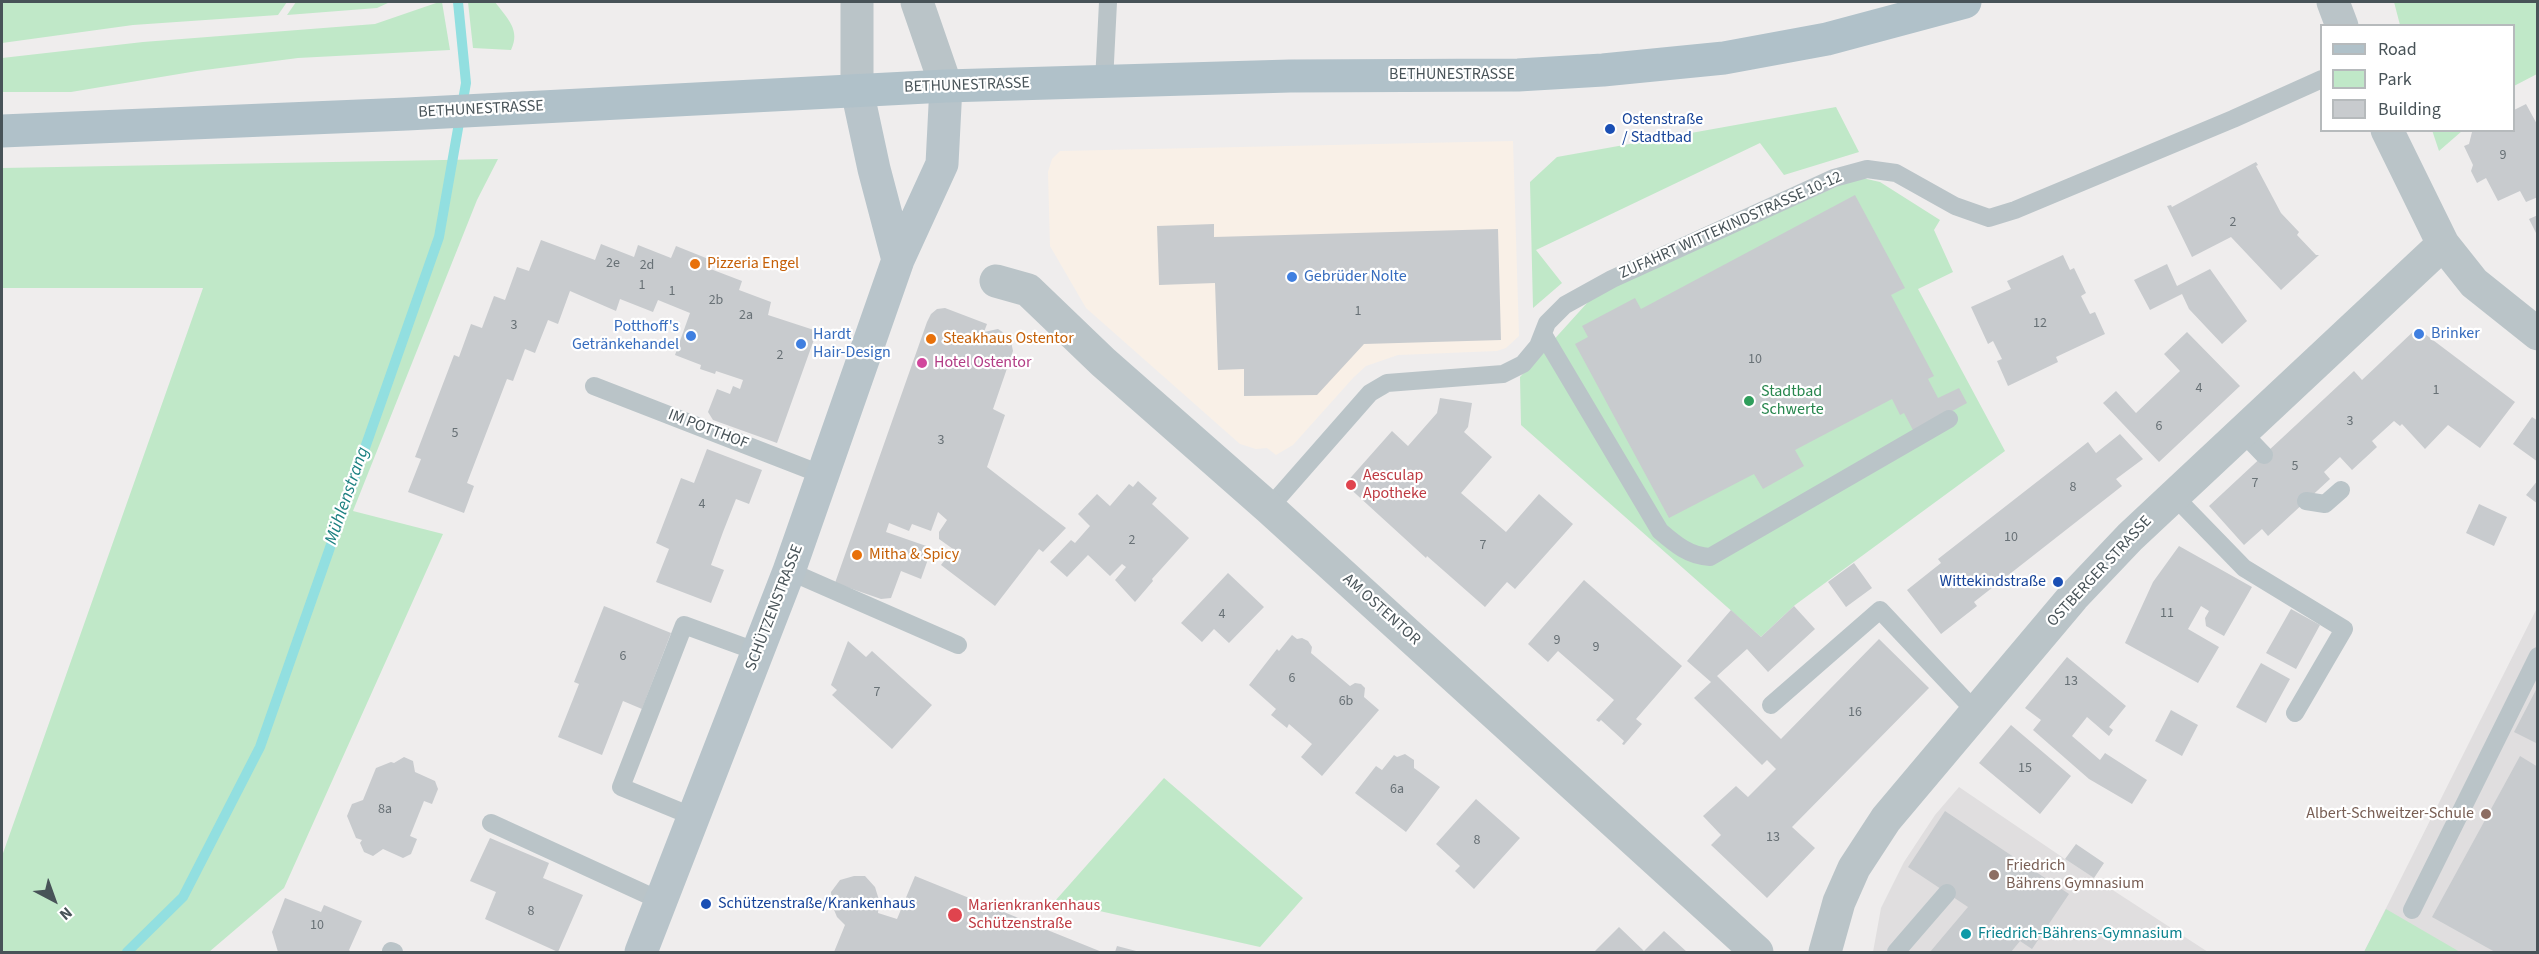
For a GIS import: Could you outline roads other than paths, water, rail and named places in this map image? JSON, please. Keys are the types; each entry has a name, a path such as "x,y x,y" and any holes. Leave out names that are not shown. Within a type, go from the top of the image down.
{"main road":[{"name":"BETHUNESTRASSE","path":"2,131 407,114 946,86 1290,76 1518,75 1603,70 1724,58 1827,39 1965,2"},
{"name":"SCHÜTZENSTRASSE","path":"641,952 789,571 898,260 942,164 946,86"},
{"path":"857,90 874,169 898,260"}],"street":[{"path":"857,2 857,90"},
{"path":"917,2 946,86"},
{"path":"2333,2 2341,24"},
{"path":"2388,132 2443,244 2474,283 2538,334"},
{"name":"OSTBERGER STRASSE","path":"1825,952 1839,902 1854,868 1886,819 2091,577 2174,496 2253,444 2443,244"},
{"name":"AM OSTENTOR","path":"996,281 1028,290 1103,362 1269,508 1757,952"}],"lane":[{"path":"1104,82 1108,2"},
{"name":"ZUFAHRT WITTEKINDSTRASSE 10-12","path":"1269,508 1370,393 1387,383 1503,374 1523,364 1538,346 1547,323 1565,305 1612,279 1834,177 1867,169 1896,173 1955,206 1989,218 2015,210 2320,81"},
{"path":"1543,334 1660,531 1676,545 1696,556 1710,557 1949,419"},
{"name":"IM POTTHOF","path":"594,386 823,475"},
{"path":"2306,501 2325,504 2341,490"},
{"path":"2174,496 2244,568 2344,629 2295,713"},
{"path":"789,571 958,645"},
{"path":"1771,705 1880,610 1977,713"},
{"path":"694,817 621,787 684,625 758,652"},
{"path":"2412,910 2538,656"},
{"path":"491,823 661,901"},
{"path":"1896,952 1947,893"}],"waterway":[{"name":"Mühlenstrang","path":"127,952 183,897 260,747 439,237 466,83 458,2"}],"place":[{"name":"Ostenstraße / Stadtbad","path":"1610,129"},
{"name":"Pizzeria Engel","path":"695,264"},
{"name":"Gebrüder Nolte","path":"1292,277"},
{"name":"Brinker","path":"2419,334"},
{"name":"Potthoff's Getränkehandel","path":"691,336"},
{"name":"Steakhaus Ostentor","path":"931,339"},
{"name":"Hardt Hair-Design","path":"801,344"},
{"name":"Hotel Ostentor","path":"922,363"},
{"name":"Stadtbad Schwerte","path":"1749,401"},
{"name":"Aesculap Apotheke","path":"1351,485"},
{"name":"Mitha & Spicy","path":"857,555"},
{"name":"Wittekindstraße","path":"2058,582"},
{"name":"Albert-Schweitzer-Schule","path":"2486,814"},
{"name":"Friedrich Bährens Gymnasium","path":"1994,875"},
{"name":"Schützenstraße/Krankenhaus","path":"706,904"},
{"name":"Marienkrankenhaus Schützenstraße","path":"955,915"},
{"name":"Friedrich-Bährens-Gymnasium","path":"1966,934"}]}
